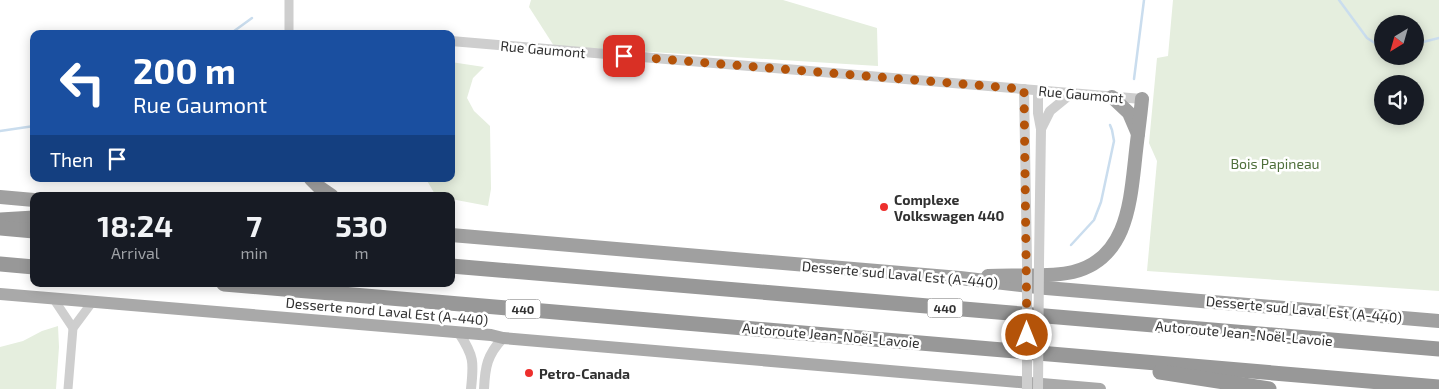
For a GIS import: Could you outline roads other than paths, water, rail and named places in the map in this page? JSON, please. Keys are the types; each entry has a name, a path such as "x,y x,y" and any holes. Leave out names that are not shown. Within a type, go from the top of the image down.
{"highway":[{"path":"1112,97 1129,113 1138,135"},
{"path":"960,278 1008,274 1064,273 1079,270 1099,259 1114,244 1124,225 1128,210 1142,99"},
{"path":"314,182 326,192"},
{"path":"0,197 30,200"},
{"path":"0,220 30,218"},
{"path":"0,228 30,231"},
{"path":"455,228 497,239"},
{"name":"Desserte sud Laval Est (A-440)","path":"455,235 1439,321"},
{"path":"0,264 30,267"},
{"name":"Autoroute Jean-Noël-Lavoie","path":"455,266 1439,349"},
{"path":"0,273 30,273"},
{"name":"Autoroute Jean-Noël-Lavoie","path":"260,287 1439,387"},
{"path":"1022,351 1269,389"}],"main road":[{"name":"Desserte nord Laval Est (A-440)","path":"0,294 1100,389"}],"street":[{"path":"289,0 289,30"},
{"name":"Rue Gaumont","path":"455,41 1142,99"},
{"path":"1024,89 1027,389"},
{"path":"1038,91 1038,113 1041,129 1038,389"},
{"path":"1041,129 1050,111 1072,93"},
{"path":"52,298 73,328"},
{"path":"68,389 73,328 93,302"},
{"path":"459,333 472,355 471,389"},
{"path":"484,389 485,370 489,356 493,348 503,338"}],"waterway":[{"path":"1134,79 1144,0"},
{"path":"1339,0 1367,38 1374,42"},
{"path":"236,30 252,18"},
{"path":"1424,42 1439,38"},
{"path":"1071,245 1094,220 1101,202 1114,141 1110,125"},
{"path":"0,131 30,127"}],"place":[{"name":"Complexe Volkswagen 440","path":"884,207"},
{"name":"Petro-Canada","path":"529,373"}],"park label":[{"name":"Bois Papineau","path":"1275,163"}]}
